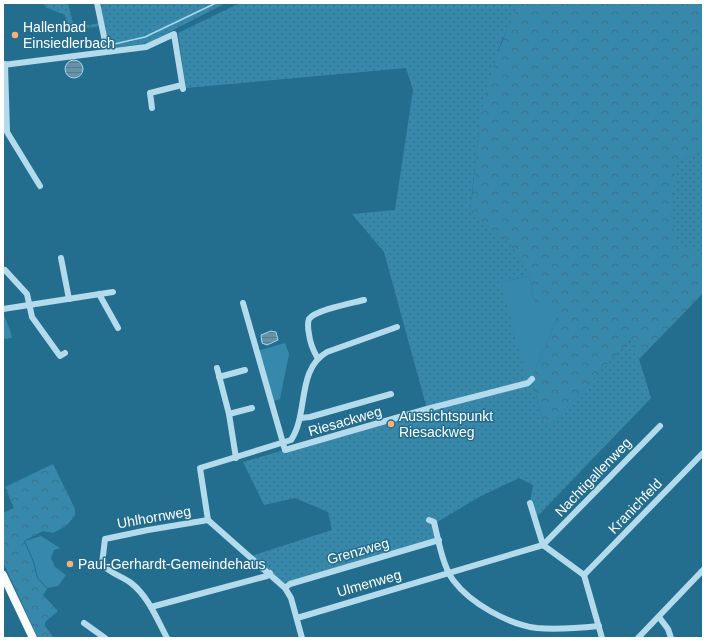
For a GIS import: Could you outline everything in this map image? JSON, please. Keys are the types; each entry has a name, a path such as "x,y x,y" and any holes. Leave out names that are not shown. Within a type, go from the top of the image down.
{"main road":[{"path":"3,575 33,638"}],"street":[{"path":"97,3 107,51"},
{"path":"40,186 10,140 7,132 4,65 146,47 174,34 182,87 150,93 152,108"},
{"path":"61,258 69,299"},
{"path":"5,270 27,294 32,317 60,356 65,353"},
{"path":"3,308 113,292"},
{"path":"99,294 118,328"},
{"path":"318,357 310,342 308,324 310,318 313,315 329,309 364,300"},
{"path":"243,303 282,444 292,440 297,431 301,418 306,382 310,369 318,357 327,352 397,327"},
{"path":"217,368 229,414 236,458"},
{"path":"219,377 245,370"},
{"name":"Riesackweg","path":"208,520 200,468 282,444 285,450 294,448 427,409 528,382 532,378"},
{"path":"301,418 310,417 391,394"},
{"path":"229,414 252,408"},
{"name":"Nachtigallenweg","path":"543,545 660,426"},
{"name":"Kranichfeld","path":"584,575 703,453"},
{"path":"530,503 543,545 584,575 602,638"},
{"path":"208,520 270,573 285,588 291,598 301,638"},
{"name":"Uhlhornweg","path":"151,607 132,583 102,564 107,538 208,520"},
{"path":"429,520 434,522 449,572 462,590 493,612 537,628 574,628 598,626"},
{"name":"Grenzweg","path":"285,588 290,584 439,540"},
{"name":"Ulmenweg","path":"297,618 543,545"},
{"path":"638,638 703,570"},
{"path":"167,638 151,607 267,576 270,573"},
{"path":"659,617 668,629 671,638"},
{"path":"84,623 105,638"}],"green space":[{"path":"44,3 68,3 74,27 101,23 97,3 222,3 222,5 148,43 112,48 105,39 102,26 69,30 65,15 45,7"},
{"path":"240,3 520,3 501,42 484,104 479,131 470,211 511,245 530,276 501,282 532,379 544,425 553,422 632,338 677,163 703,151 703,293 639,359 651,398 534,520 530,503 533,485 519,478 479,497 434,524 439,540 285,588 251,556 332,530 328,512 295,498 264,505 243,462 427,409 384,252 352,214 395,210 413,90 406,68 186,88 178,33"},
{"path":"519,3 703,3 703,151 677,163 670,216 676,239 703,260 703,293 639,359 632,338 553,422 544,425 532,379 557,318 536,304 532,295 530,276 511,245 470,211 481,115 485,98 499,50"},
{"path":"530,276 532,295 536,304 551,300 556,311 557,318 532,379 528,383 501,282"},
{"path":"3,311 11,333 12,338 3,339"},
{"path":"285,343 289,354 280,399 271,402 257,351"},
{"path":"53,464 75,509 75,516 66,526 53,533 43,531 24,541 33,562 37,578 47,589 43,595 58,611 45,622 45,626 54,638 38,638 3,562 3,513 14,508 5,487"},
{"path":"41,536 60,548 54,550 51,558 55,567 66,575 58,586 47,588 38,578 34,562 25,541"}],"shaded area":[{"path":"74,60 80,63 83,69 80,75 74,78 68,75 65,69 68,63"},
{"path":"271,331 276,332 278,340 267,345 262,343 261,335"}],"waterway":[{"path":"110,45 145,37 216,3"}],"place":[{"name":"Hallenbad Einsiedlerbach","path":"15,35"},
{"name":"Aussichtspunkt Riesackweg","path":"391,424"},
{"name":"Paul-Gerhardt-Gemeindehaus","path":"70,564"}]}
